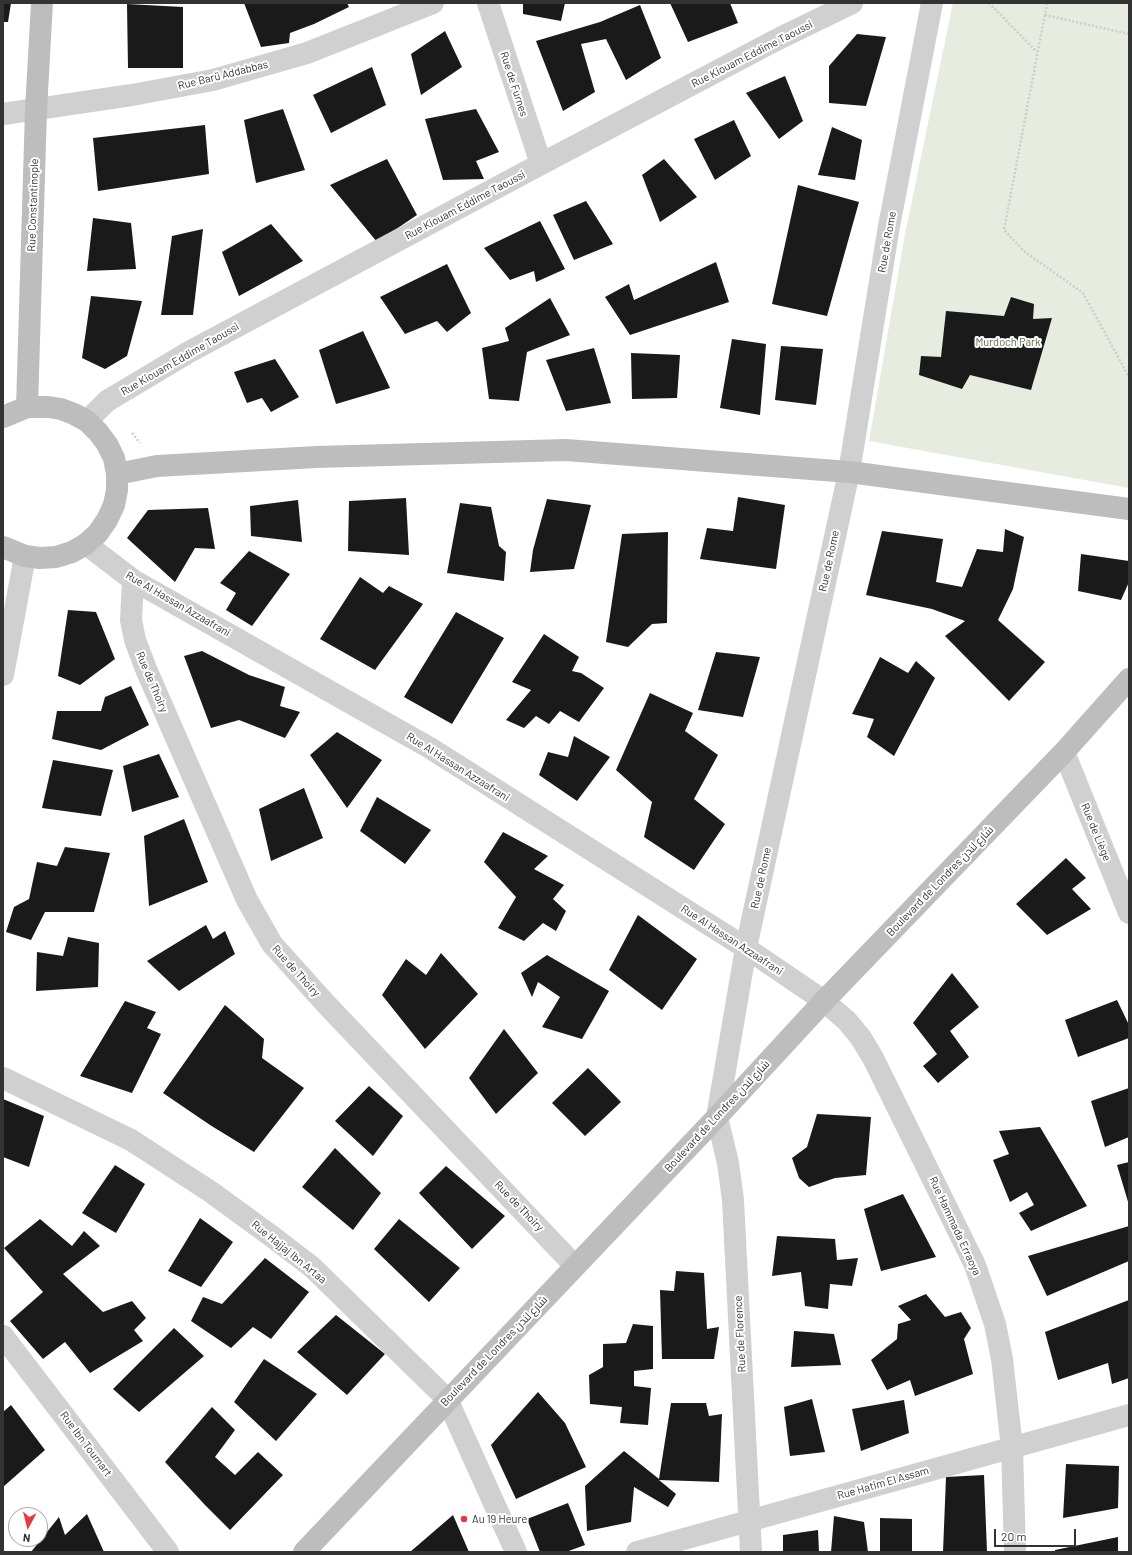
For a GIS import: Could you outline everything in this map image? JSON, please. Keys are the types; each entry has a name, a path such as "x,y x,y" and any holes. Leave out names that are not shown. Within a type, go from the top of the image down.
{"street":[{"name":"Rue Constantinople","path":"27,407 36,110 42,3"},
{"name":"Rue Barü Addabbas","path":"3,114 132,95 213,80 307,53 433,3"},
{"name":"Rue de Furnes","path":"488,3 540,164"},
{"name":"Rue Kiouam Eddime Taoussi","path":"87,421 108,401 189,352 540,164 852,3"},
{"name":"Rue de Rome","path":"717,1117 746,948 849,472 889,226 932,3"},
{"path":"3,417 27,407 48,407 61,409 74,414 87,421 107,444 114,458 117,474 117,490 114,505 108,520 98,533 86,544 72,552 56,557 40,558 24,556 3,547"},
{"path":"117,474 157,466 316,456 566,450 849,472 1129,509"},
{"name":"Rue Al Hassan Azzaafrani","path":"86,544 133,580 430,748 746,948 824,1001"},
{"path":"3,676 24,556"},
{"name":"Rue de Thoiry","path":"133,580 131,620 135,640 247,900 272,944 326,1004 575,1266"},
{"name":"Boulevard de Londres شارع لندن","path":"304,1552 447,1399 717,1117 824,1001 1064,752 1129,679"},
{"name":"Rue de Liège","path":"1064,752 1129,913"},
{"name":"Rue Hammada Erraoya","path":"824,1001 847,1021 861,1038 975,1265 995,1324 1002,1359 1012,1448 1014,1552"},
{"name":"Rue Hajjaj Ibn Artaa","path":"3,1078 131,1140 211,1192 312,1267 447,1399 516,1552"},
{"name":"Rue de Florence","path":"717,1117 728,1163 733,1200 751,1552"},
{"name":"Rue Ibn Toumart","path":"3,1336 168,1552"},
{"name":"Rue Hatim El Assam","path":"637,1552 1129,1415"}],"path":[{"path":"989,3 1038,52"},
{"path":"1047,3 1004,230 1026,252 1083,293 1129,377"},
{"path":"1044,15 1129,34"}],"green space":[{"name":"Murdoch Park","path":"953,3 1129,3 1129,488 869,441 905,234"}],"building":[{"path":"3,3 11,3 8,22 3,22"},
{"path":"244,3 347,3 349,7 314,24 290,33 289,43 261,47"},
{"path":"523,3 565,3 561,21 523,14"},
{"path":"670,3 730,3 738,23 688,42"},
{"path":"127,4 183,7 183,68 128,68"},
{"path":"640,5 661,58 626,80 606,39 581,44 595,92 563,111 536,41 600,22"},
{"path":"445,31 462,67 421,95 411,54"},
{"path":"857,34 886,37 866,106 829,103 829,66"},
{"path":"372,67 386,105 331,133 313,95"},
{"path":"785,76 803,121 779,139 746,93"},
{"path":"283,109 305,170 256,183 244,120"},
{"path":"476,109 499,152 476,161 484,179 443,180 425,119"},
{"path":"734,120 751,156 715,180 694,139"},
{"path":"205,125 209,174 98,191 93,138"},
{"path":"832,127 862,140 855,180 818,175"},
{"path":"387,159 417,215 377,242 330,185"},
{"path":"664,159 697,197 660,222 642,175"},
{"path":"798,185 859,202 827,316 772,304"},
{"path":"586,201 613,244 574,260 553,215"},
{"path":"93,218 131,223 136,269 87,271"},
{"path":"540,221 565,269 536,282 534,271 510,280 484,248"},
{"path":"271,224 303,261 239,296 222,252"},
{"path":"203,229 193,315 161,315 172,236"},
{"path":"716,262 729,302 630,335 605,297 629,284 634,300"},
{"path":"447,264 471,313 447,332 437,321 405,334 380,297"},
{"path":"91,296 142,301 127,356 105,369 82,358"},
{"path":"1011,297 1034,304 1033,319 1052,318 1031,390 970,375 962,389 919,375 921,356 941,357 946,311 1004,316"},
{"path":"550,298 570,335 527,352 519,401 489,399 482,348 509,341 505,328"},
{"path":"363,331 390,388 336,404 319,350"},
{"path":"732,339 766,344 760,415 720,408"},
{"path":"781,346 823,349 816,405 775,400"},
{"path":"594,348 611,403 566,411 546,360"},
{"path":"631,353 680,355 677,398 632,399"},
{"path":"275,359 299,397 271,412 262,398 247,403 234,372"},
{"path":"738,497 785,505 776,569 700,559 707,528 733,531"},
{"path":"406,498 409,555 348,551 349,501"},
{"path":"547,499 591,505 574,569 530,572 533,550"},
{"path":"298,500 302,542 251,536 250,506"},
{"path":"460,503 491,507 499,546 506,552 504,581 447,573"},
{"path":"208,508 215,549 195,548 175,582 127,538 148,510"},
{"path":"1005,529 1024,537 1013,589 998,620 1045,662 1009,701 945,636 965,621 932,609 866,595 882,531 943,539 936,582 962,587 977,549 1003,552"},
{"path":"668,532 667,623 652,624 628,647 606,642 622,534"},
{"path":"249,551 290,574 252,626 226,610 236,593 220,583"},
{"path":"1081,554 1129,561 1129,582 1121,600 1078,591"},
{"path":"360,577 383,593 389,586 423,604 375,670 320,639"},
{"path":"68,610 96,612 115,659 80,685 58,676"},
{"path":"456,612 504,638 452,724 404,697"},
{"path":"544,634 579,657 572,671 581,673 604,688 579,722 560,711 549,724 536,716 524,728 506,720 531,690 512,682"},
{"path":"202,651 249,675 285,687 280,706 300,712 285,738 239,720 211,728 184,656"},
{"path":"716,652 760,657 743,717 698,710"},
{"path":"880,657 908,673 916,661 935,678 894,756 867,737 874,719 852,714"},
{"path":"131,686 149,725 101,750 52,739 57,711 101,711 105,697"},
{"path":"650,693 693,713 685,731 718,755 694,799 725,824 694,870 644,837 652,802 616,770"},
{"path":"337,732 382,760 347,808 310,755"},
{"path":"574,736 610,757 577,801 539,775 548,752 568,757"},
{"path":"159,754 179,797 132,812 123,766"},
{"path":"53,760 113,770 101,816 42,808"},
{"path":"304,788 323,838 271,861 259,809"},
{"path":"377,797 431,830 405,864 360,831"},
{"path":"184,819 208,882 149,906 144,836"},
{"path":"503,832 548,856 534,869 564,885 553,899 566,911 556,931 543,923 524,941 498,928 516,897 484,862"},
{"path":"65,847 110,853 94,912 45,912 31,940 6,932 14,907 29,899 37,862 57,866"},
{"path":"1066,858 1086,878 1072,889 1091,909 1047,935 1016,904"},
{"path":"638,915 697,959 662,1010 609,970"},
{"path":"206,925 213,939 225,931 235,954 179,991 147,961"},
{"path":"68,937 99,943 98,987 36,991 37,952 63,956"},
{"path":"441,953 478,994 425,1049 382,995 406,959 426,975"},
{"path":"547,955 609,991 582,1039 542,1027 560,997 538,982 532,997 521,973"},
{"path":"952,973 979,1007 950,1031 969,1057 938,1083 923,1066 937,1054 913,1023"},
{"path":"1117,1000 1129,1025 1129,1038 1078,1057 1065,1020"},
{"path":"125,1001 156,1012 147,1028 161,1034 132,1093 80,1076"},
{"path":"225,1005 264,1039 262,1058 304,1088 254,1152 210,1125 163,1093"},
{"path":"504,1029 538,1073 496,1114 469,1078"},
{"path":"588,1068 621,1102 585,1136 552,1103"},
{"path":"369,1086 403,1116 373,1156 335,1121"},
{"path":"1129,1088 1129,1137 1105,1147 1091,1101"},
{"path":"3,1099 44,1116 29,1167 3,1157"},
{"path":"817,1114 871,1117 866,1175 835,1178 809,1187 799,1178 792,1158 807,1147"},
{"path":"1040,1127 1087,1206 1031,1231 1019,1213 1034,1205 1027,1192 1010,1202 993,1160 1009,1154 999,1131"},
{"path":"335,1148 381,1193 353,1230 302,1187"},
{"path":"1129,1162 1129,1205 1117,1165"},
{"path":"115,1165 145,1184 116,1233 82,1213"},
{"path":"446,1166 505,1216 472,1249 419,1193"},
{"path":"903,1194 936,1257 881,1271 864,1209"},
{"path":"200,1218 233,1242 201,1287 168,1271"},
{"path":"40,1219 72,1246 84,1231 100,1246 63,1274 103,1312 132,1301 146,1318 134,1330 143,1341 90,1373 65,1342 43,1359 10,1321 43,1292 4,1248"},
{"path":"399,1219 460,1268 429,1302 374,1249"},
{"path":"1129,1226 1129,1261 1047,1296 1028,1256"},
{"path":"777,1236 835,1239 837,1260 858,1258 852,1286 830,1284 828,1309 805,1306 801,1272 772,1276"},
{"path":"265,1258 309,1292 271,1339 253,1327 231,1348 191,1321 203,1297 222,1304"},
{"path":"676,1271 704,1273 707,1329 719,1327 714,1359 662,1359 660,1290 674,1291"},
{"path":"926,1294 945,1317 961,1312 971,1328 964,1339 973,1374 915,1396 910,1380 887,1390 871,1360 897,1339 898,1324 911,1320 898,1306"},
{"path":"1129,1300 1129,1378 1112,1384 1108,1363 1058,1380 1045,1332"},
{"path":"336,1315 385,1354 347,1395 297,1352"},
{"path":"633,1324 653,1326 653,1369 634,1371 634,1386 651,1388 648,1425 620,1423 622,1407 590,1404 589,1375 603,1367 603,1344 626,1343"},
{"path":"174,1328 204,1356 139,1412 113,1389"},
{"path":"794,1331 834,1334 841,1365 791,1367"},
{"path":"264,1359 317,1394 276,1441 234,1402"},
{"path":"538,1392 565,1423 586,1467 516,1499 491,1445"},
{"path":"812,1399 825,1452 790,1456 784,1407"},
{"path":"904,1400 909,1433 861,1451 852,1409"},
{"path":"671,1403 706,1403 709,1416 722,1414 719,1482 659,1480 676,1494 668,1507 634,1487 631,1522 587,1531 585,1486 624,1451 659,1479"},
{"path":"11,1405 45,1450 3,1487 3,1412"},
{"path":"212,1407 235,1430 215,1457 235,1475 258,1452 283,1475 230,1530 165,1462"},
{"path":"1066,1464 1119,1466 1118,1508 1063,1518"},
{"path":"984,1475 987,1552 943,1552 946,1477"},
{"path":"568,1503 585,1545 566,1552 540,1552 527,1519"},
{"path":"87,1514 104,1552 31,1552 35,1547 48,1547 48,1531 59,1517 65,1535"},
{"path":"453,1515 469,1552 410,1552"},
{"path":"834,1516 864,1522 868,1552 831,1552"},
{"path":"880,1518 912,1519 912,1552 880,1552"},
{"path":"818,1530 819,1552 783,1552 783,1535"},
{"path":"1118,1537 1118,1552 1055,1552 1055,1550"}],"place":[{"name":"Au 19 Heure","path":"464,1519"}]}
